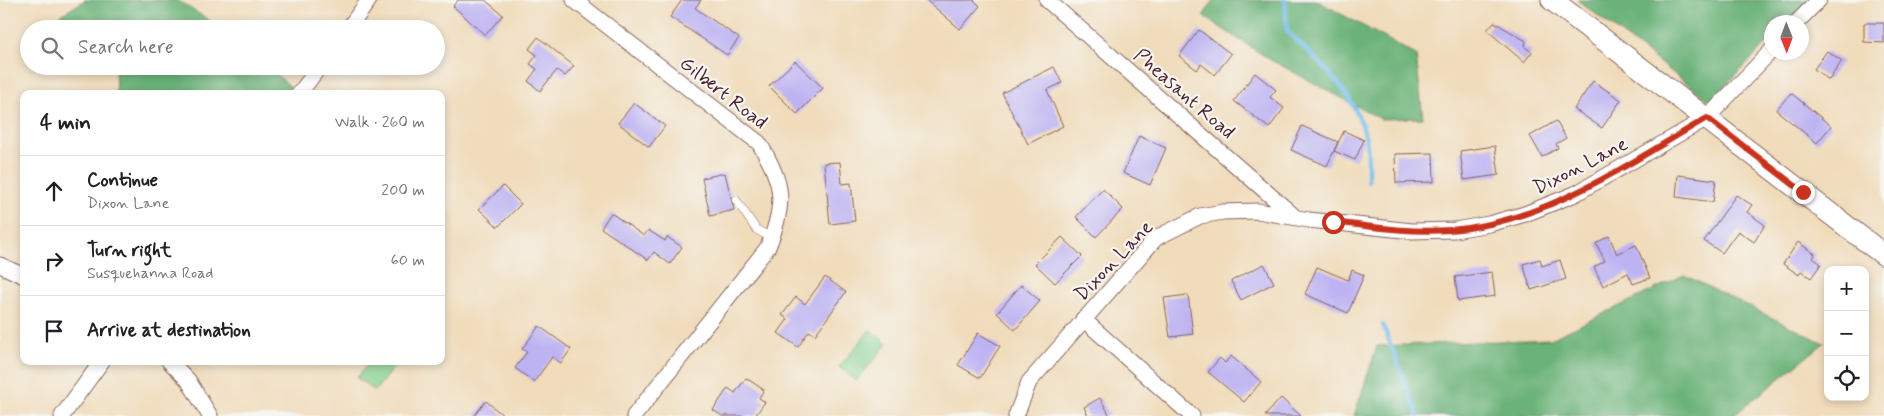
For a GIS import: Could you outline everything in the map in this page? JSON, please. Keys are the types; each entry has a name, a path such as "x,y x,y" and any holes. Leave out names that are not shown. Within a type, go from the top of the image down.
{"main road":[{"path":"1552,0 1884,255"}],"street":[{"path":"355,20 369,0"},
{"name":"Gilbert Road","path":"574,0 759,143 774,166 780,191 776,227 768,247 634,416"},
{"name":"Pheasant Road","path":"1047,0 1295,217"},
{"path":"1804,15 1819,0"},
{"name":"Dixon Lane","path":"1016,416 1030,382 1083,319 1156,238 1178,226 1200,216 1223,212 1258,211 1412,232 1451,230 1489,224 1525,214 1575,194 1707,118 1764,58"},
{"path":"302,90 313,75"},
{"path":"0,265 20,274"},
{"path":"1083,319 1192,416"},
{"path":"62,416 99,365"},
{"path":"173,365 188,380 210,416"}],"lane":[{"path":"736,200 756,229 771,238"}],"green space":[{"path":"85,0 177,0 209,20 53,20"},
{"path":"1214,0 1316,0 1416,55 1423,118 1381,119 1269,59 1203,16"},
{"path":"1577,0 1810,0 1795,15 1764,15 1764,46 1710,101"},
{"path":"115,75 277,75 292,88 291,90 116,90"},
{"path":"1684,275 1824,343 1733,416 1354,416 1377,346 1551,339"},
{"path":"870,330 887,344 856,381 839,367"},
{"path":"367,365 395,365 375,391 357,378"}],"building":[{"path":"458,0 485,0 503,15 485,35 453,6"},
{"path":"682,0 701,0 695,8 739,38 727,55 670,17"},
{"path":"926,0 974,0 980,6 960,29"},
{"path":"1494,22 1526,41 1525,47 1532,52 1524,62 1487,30"},
{"path":"1864,23 1884,23 1884,43 1864,42"},
{"path":"1199,30 1231,54 1215,75 1201,64 1197,70 1179,56"},
{"path":"538,37 574,66 565,76 557,70 540,91 528,81 537,69 530,64 537,55 529,49"},
{"path":"1827,51 1842,61 1829,80 1814,69"},
{"path":"795,61 823,88 797,114 769,86"},
{"path":"1054,67 1062,83 1047,90 1063,126 1028,144 1002,93"},
{"path":"1255,73 1276,90 1270,97 1284,108 1269,128 1234,101"},
{"path":"1593,81 1621,100 1602,128 1574,109"},
{"path":"1791,93 1831,126 1817,143 1776,110"},
{"path":"634,103 665,126 649,147 618,123"},
{"path":"1556,121 1566,138 1556,144 1558,148 1542,157 1530,136"},
{"path":"1302,126 1338,142 1327,166 1291,150"},
{"path":"1344,131 1364,140 1355,160 1334,151"},
{"path":"1139,136 1166,148 1150,185 1123,173"},
{"path":"1495,146 1499,175 1464,180 1460,151"},
{"path":"1433,153 1434,182 1396,183 1395,154"},
{"path":"840,162 842,184 851,183 855,221 830,224 824,163"},
{"path":"725,173 734,210 710,216 702,178"},
{"path":"1678,175 1716,180 1713,202 1676,197"},
{"path":"503,186 521,204 498,227 479,209"},
{"path":"1103,189 1123,209 1096,237 1076,217"},
{"path":"1736,195 1752,205 1747,212 1765,225 1754,242 1738,231 1722,253 1704,241"},
{"path":"611,213 644,236 648,230 665,241 667,237 682,247 670,264 654,252 648,260 601,228"},
{"path":"1609,236 1617,254 1636,245 1650,278 1633,284 1628,273 1603,286 1594,267 1605,261 1596,243"},
{"path":"1062,237 1082,256 1055,283 1035,264"},
{"path":"1798,242 1815,254 1813,258 1821,264 1811,278 1801,271 1799,275 1783,264"},
{"path":"1540,259 1542,266 1560,260 1566,279 1531,290 1523,264"},
{"path":"1264,264 1274,283 1241,300 1231,281"},
{"path":"1317,267 1348,280 1352,270 1364,275 1348,313 1305,294"},
{"path":"1492,272 1495,296 1458,301 1455,277"},
{"path":"825,277 846,292 815,335 809,331 798,347 778,333 788,319 782,315 796,297 805,304"},
{"path":"1021,285 1040,301 1015,330 997,313"},
{"path":"1188,295 1193,334 1170,337 1164,298"},
{"path":"539,326 571,349 561,363 552,357 534,382 515,368 527,352 522,349"},
{"path":"978,333 1000,346 980,378 958,365"},
{"path":"1231,356 1261,382 1244,402 1208,372 1220,358 1225,363"},
{"path":"746,378 764,390 759,398 765,402 755,416 722,416 713,410 728,388 735,393"},
{"path":"1100,398 1110,416 1088,416 1084,407"},
{"path":"1281,398 1301,416 1265,416"},
{"path":"486,401 504,416 474,416"}],"waterway":[{"path":"1285,0 1287,31 1335,79 1354,107 1361,122 1368,149 1368,181"},
{"path":"1383,325 1418,416"}],"route":[{"path":"1333,222 1412,232 1451,230 1489,224 1525,214 1575,194 1707,118 1803,192"}]}
